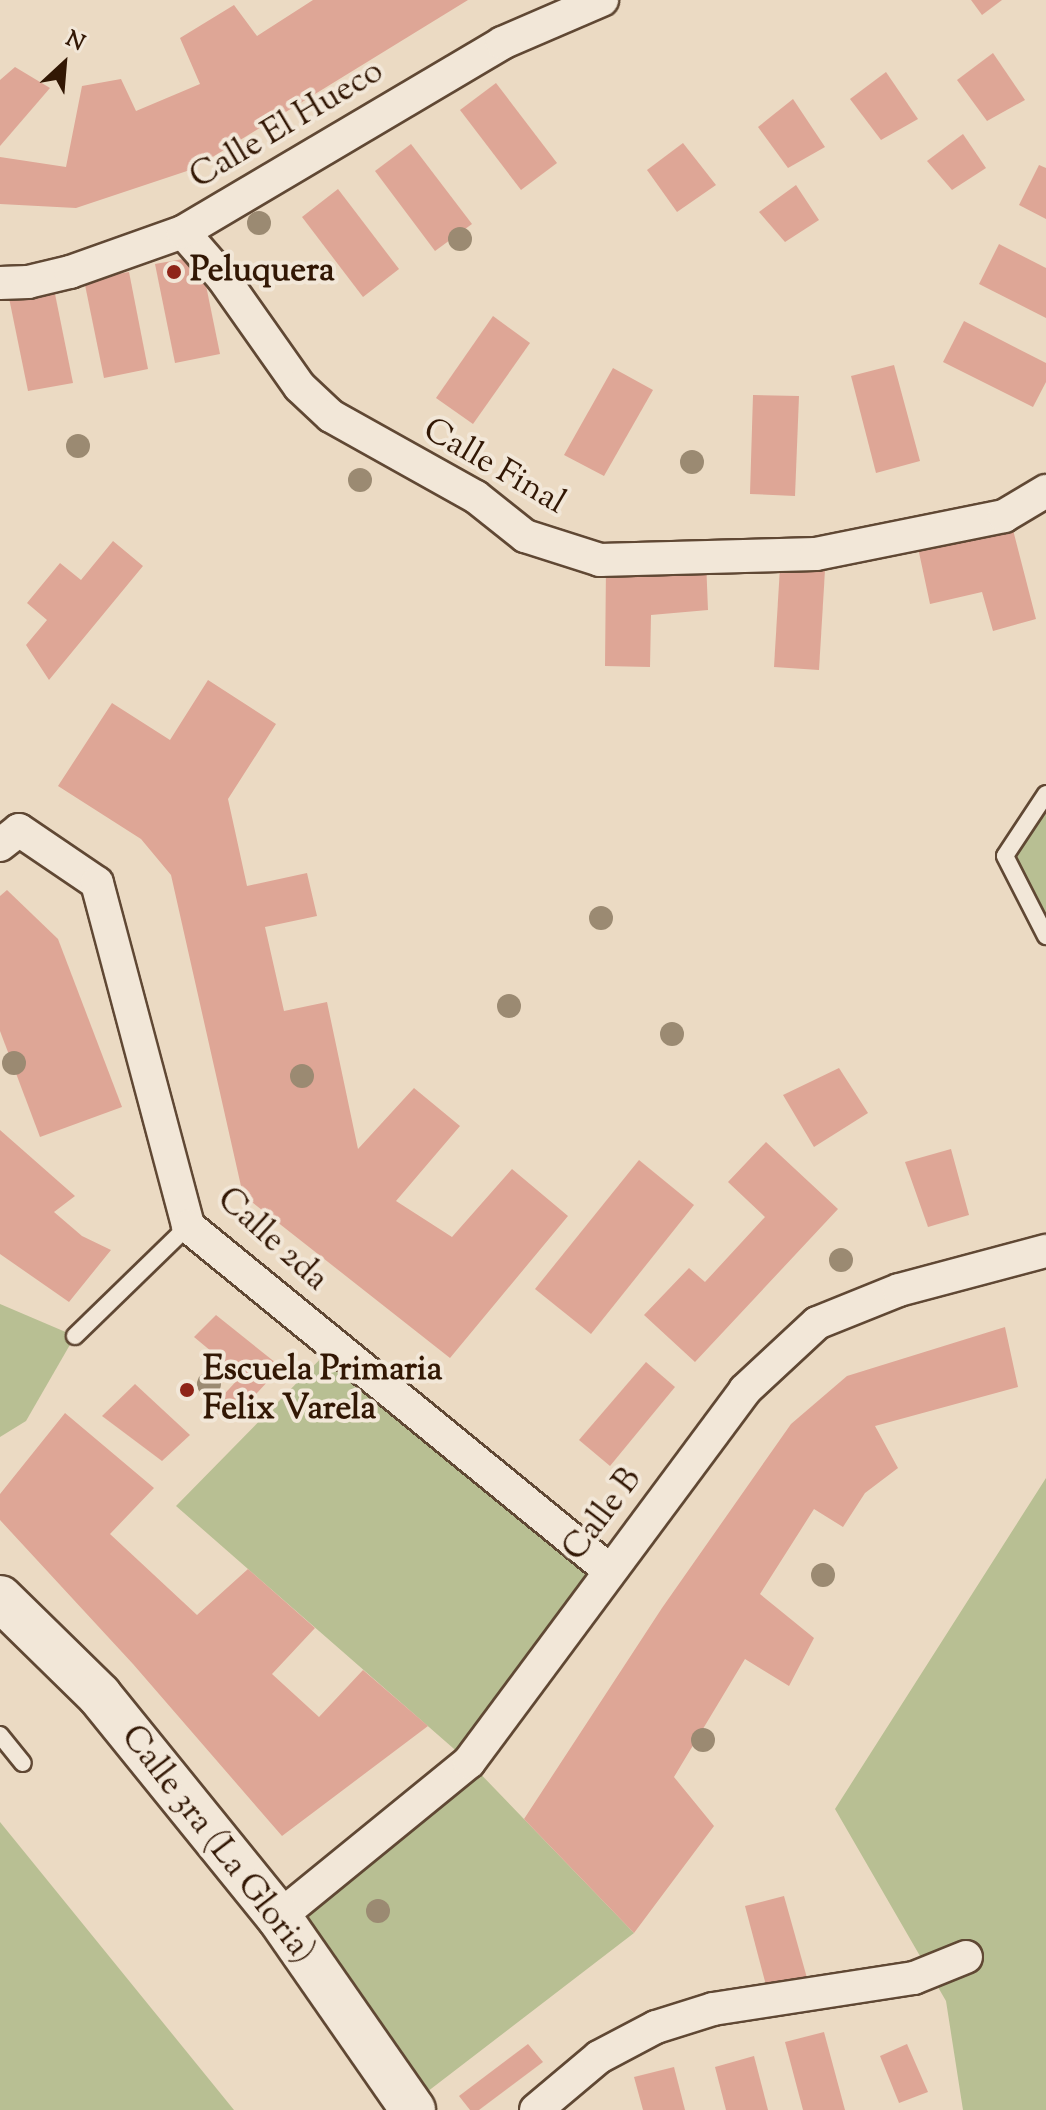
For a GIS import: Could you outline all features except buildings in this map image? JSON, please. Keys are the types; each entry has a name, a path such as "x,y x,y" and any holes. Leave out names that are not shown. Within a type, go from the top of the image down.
{"street":[{"name":"Calle El Hueco","path":"0,283 28,282 70,272 183,232 502,43 602,0"},
{"name":"Calle Final","path":"183,232 223,278 300,387 331,416 476,497 525,536 585,556 600,560 816,554 1004,516 1046,491"},
{"name":"Calle 2da","path":"9,838 97,883 188,1226 609,1570"},
{"name":"Calle B","path":"279,1917 469,1762 745,1390 817,1323 899,1290 1046,1251"},
{"name":"Calle 3ra (La Gloria)","path":"0,1598 99,1695 279,1917 413,2110"},
{"path":"536,2110 599,2057 656,2027 713,2009 914,1978 966,1957"}],"lane":[{"path":"1046,794 1005,856 1046,936"},
{"path":"75,1336 188,1226"},
{"path":"0,1735 23,1763"}],"green space":[{"path":"1046,794 1046,920 1005,856"},
{"path":"0,1304 75,1336 26,1421 0,1437"},
{"path":"334,1345 609,1570 469,1762 176,1506"},
{"path":"1046,1478 1046,2110 963,2110 946,2001 835,1809"},
{"path":"469,1762 634,1933 410,2105 279,1917"},
{"path":"0,1822 234,2110 0,2110"}],"place":[{"name":"Peluquera","path":"174,272"},
{"name":"Escuela Primaria Felix Varela","path":"187,1390"}]}
